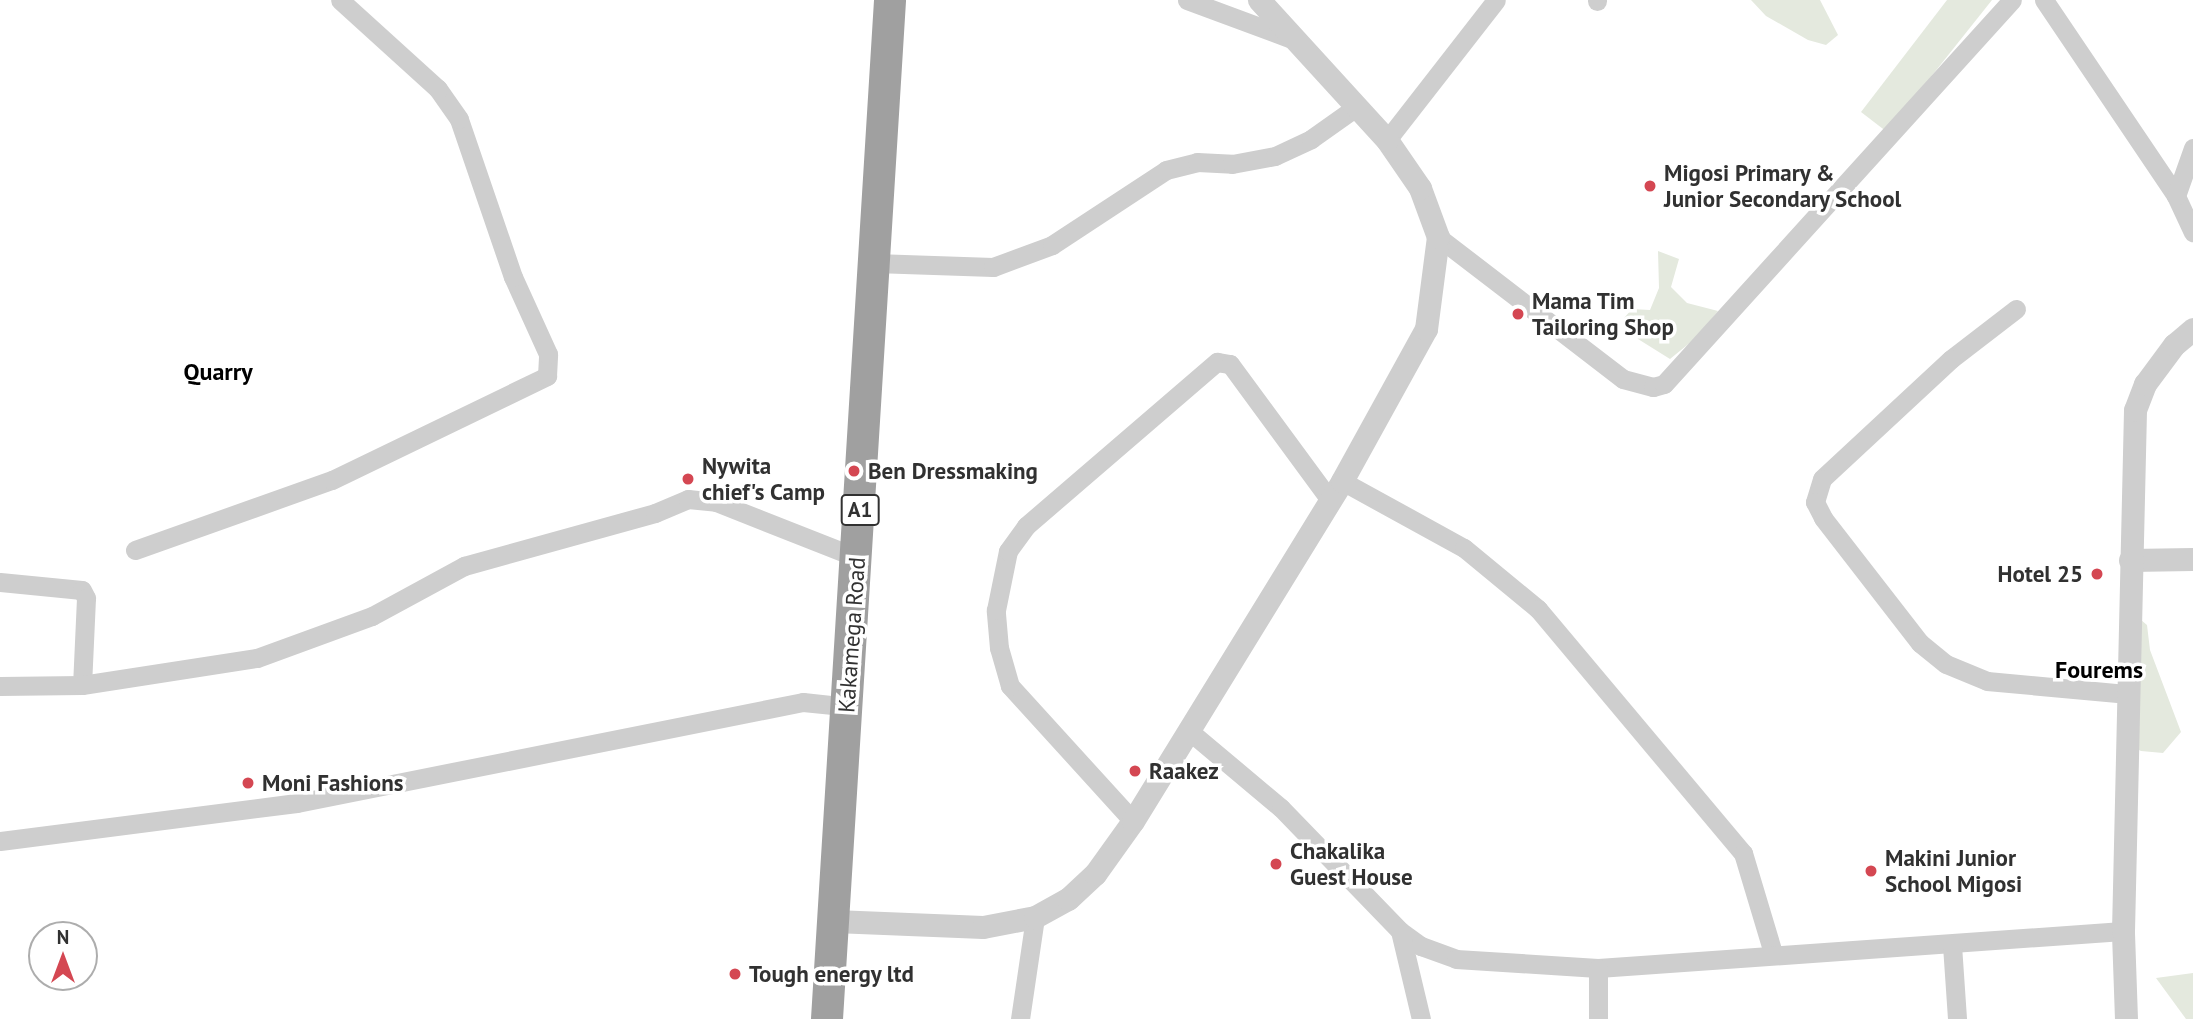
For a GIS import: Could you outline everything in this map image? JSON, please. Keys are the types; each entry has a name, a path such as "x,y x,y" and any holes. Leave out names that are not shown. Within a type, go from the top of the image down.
{"highway":[{"name":"Kakamega Road","path":"815,1019 877,0"},
{"name":"Kakamega Road","path":"827,1019 890,0"}],"street":[{"path":"135,550 332,480 547,376 548,354 513,277 459,120 438,89 340,0"},
{"path":"1187,0 1292,39"},
{"path":"834,920 983,927 1035,916 1068,899 1095,874 1133,821 1336,491 1426,329 1438,237 1420,188 1387,140 1259,0"},
{"path":"1387,140 1496,0"},
{"path":"1438,237 1623,379 1653,387 1664,384 2012,0"},
{"path":"2044,0 2176,196 2193,232"},
{"path":"874,263 993,267 1052,245 1166,170 1197,162 1233,164 1275,156 1311,139 1356,107"},
{"path":"2176,196 2193,148"},
{"path":"2016,309 1951,359 1822,479 1815,502 1823,519 1920,643 1939,660 1987,681 2127,694"},
{"path":"2126,1019 2123,930 2135,410 2151,376 2174,345 2193,329"},
{"path":"1133,821 1010,686 999,648 996,610 1008,551 1026,526 1217,362 1230,364 1336,491 1464,548 1538,609 1743,853 1773,953"},
{"path":"0,686 82,685 275,653 372,616 464,566 655,513 688,499 716,502 843,552"},
{"path":"2130,560 2193,559"},
{"path":"0,582 82,590 86,598 82,685"},
{"path":"0,841 297,803 803,702 833,705"},
{"path":"1188,730 1281,808 1400,931 1421,946 1456,959 1598,968 1773,953 1952,945 2123,930"},
{"path":"1020,1019 1035,916"},
{"path":"1400,931 1421,1019"},
{"path":"1952,945 1958,1019"},
{"path":"1598,968 1598,1019"}],"shaded area":[{"path":"1751,0 1820,0 1838,35 1826,45 1808,40 1766,16"},
{"path":"1947,0 1992,0 1887,132 1861,112"},
{"path":"1658,251 1679,259 1671,287 1687,303 1718,311 1697,337 1670,359 1638,339 1624,318 1632,309 1650,310 1659,288"},
{"path":"2135,615 2147,625 2150,650 2181,732 2163,753 2141,751 2127,744"},
{"path":"2193,973 2193,1019 2186,1019 2156,978"}],"place":[{"name":"Migosi Primary & Junior Secondary School","path":"1650,186"},
{"name":"Mama Tim Tailoring Shop","path":"1518,314"},
{"name":"Ben Dressmaking","path":"854,471"},
{"name":"Nywita chief's Camp","path":"688,479"},
{"name":"Hotel 25","path":"2097,574"},
{"name":"Raakez","path":"1135,771"},
{"name":"Moni Fashions","path":"248,783"},
{"name":"Chakalika Guest House","path":"1276,864"},
{"name":"Makini Junior School Migosi","path":"1871,871"},
{"name":"Tough energy ltd","path":"735,974"}],"district":[{"name":"Quarry","path":"218,372"},
{"name":"Fourems","path":"2099,670"}]}
